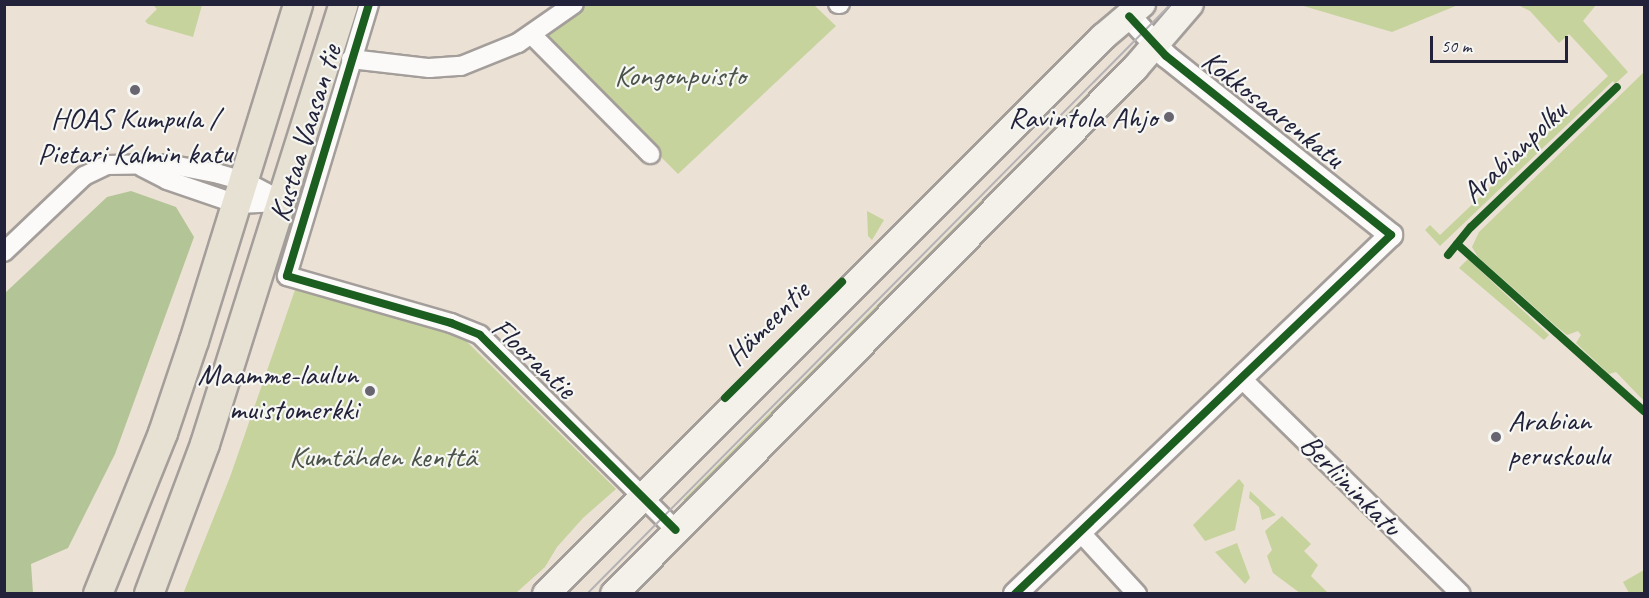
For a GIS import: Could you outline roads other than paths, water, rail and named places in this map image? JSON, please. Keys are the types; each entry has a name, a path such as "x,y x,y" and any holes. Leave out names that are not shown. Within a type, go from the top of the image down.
{"main road":[{"name":"Kustaa Vaasan tie","path":"98,594 163,433 241,192 298,4"},
{"name":"Kustaa Vaasan tie","path":"149,594 205,444 344,4"},
{"path":"614,594 1156,46 1190,4"},
{"name":"Hämeentie","path":"546,594 1103,38 1136,10"}],"street":[{"name":"Kustaa Vaasan tie","path":"287,276 369,4"},
{"path":"351,59 429,68 461,66 532,35 574,4"},
{"name":"Kokkosaarenkatu","path":"1136,10 1156,46 1392,235 1241,378"},
{"path":"532,35 650,154"},
{"path":"4,252 84,177 107,165 140,166 167,180 282,201"},
{"name":"Floorantie","path":"287,276 431,316 480,335 676,530"},
{"path":"1015,594 1241,378"},
{"name":"Berliininkatu","path":"1241,378 1461,594"},
{"path":"1081,533 1137,594"}],"tram line":[{"path":"587,594 1171,4"}],"place":[{"name":"HOAS Kumpula / Pietari Kalmin katu","path":"135,90"},
{"name":"Ravintola Ahjo","path":"1169,117"},
{"name":"Maamme-laulun muistomerkki","path":"370,391"},
{"name":"Arabian peruskoulu","path":"1496,437"}],"park label":[{"name":"Kongonpuisto","path":"680,75"},
{"name":"Kumtähden kenttä","path":"383,456"}]}
